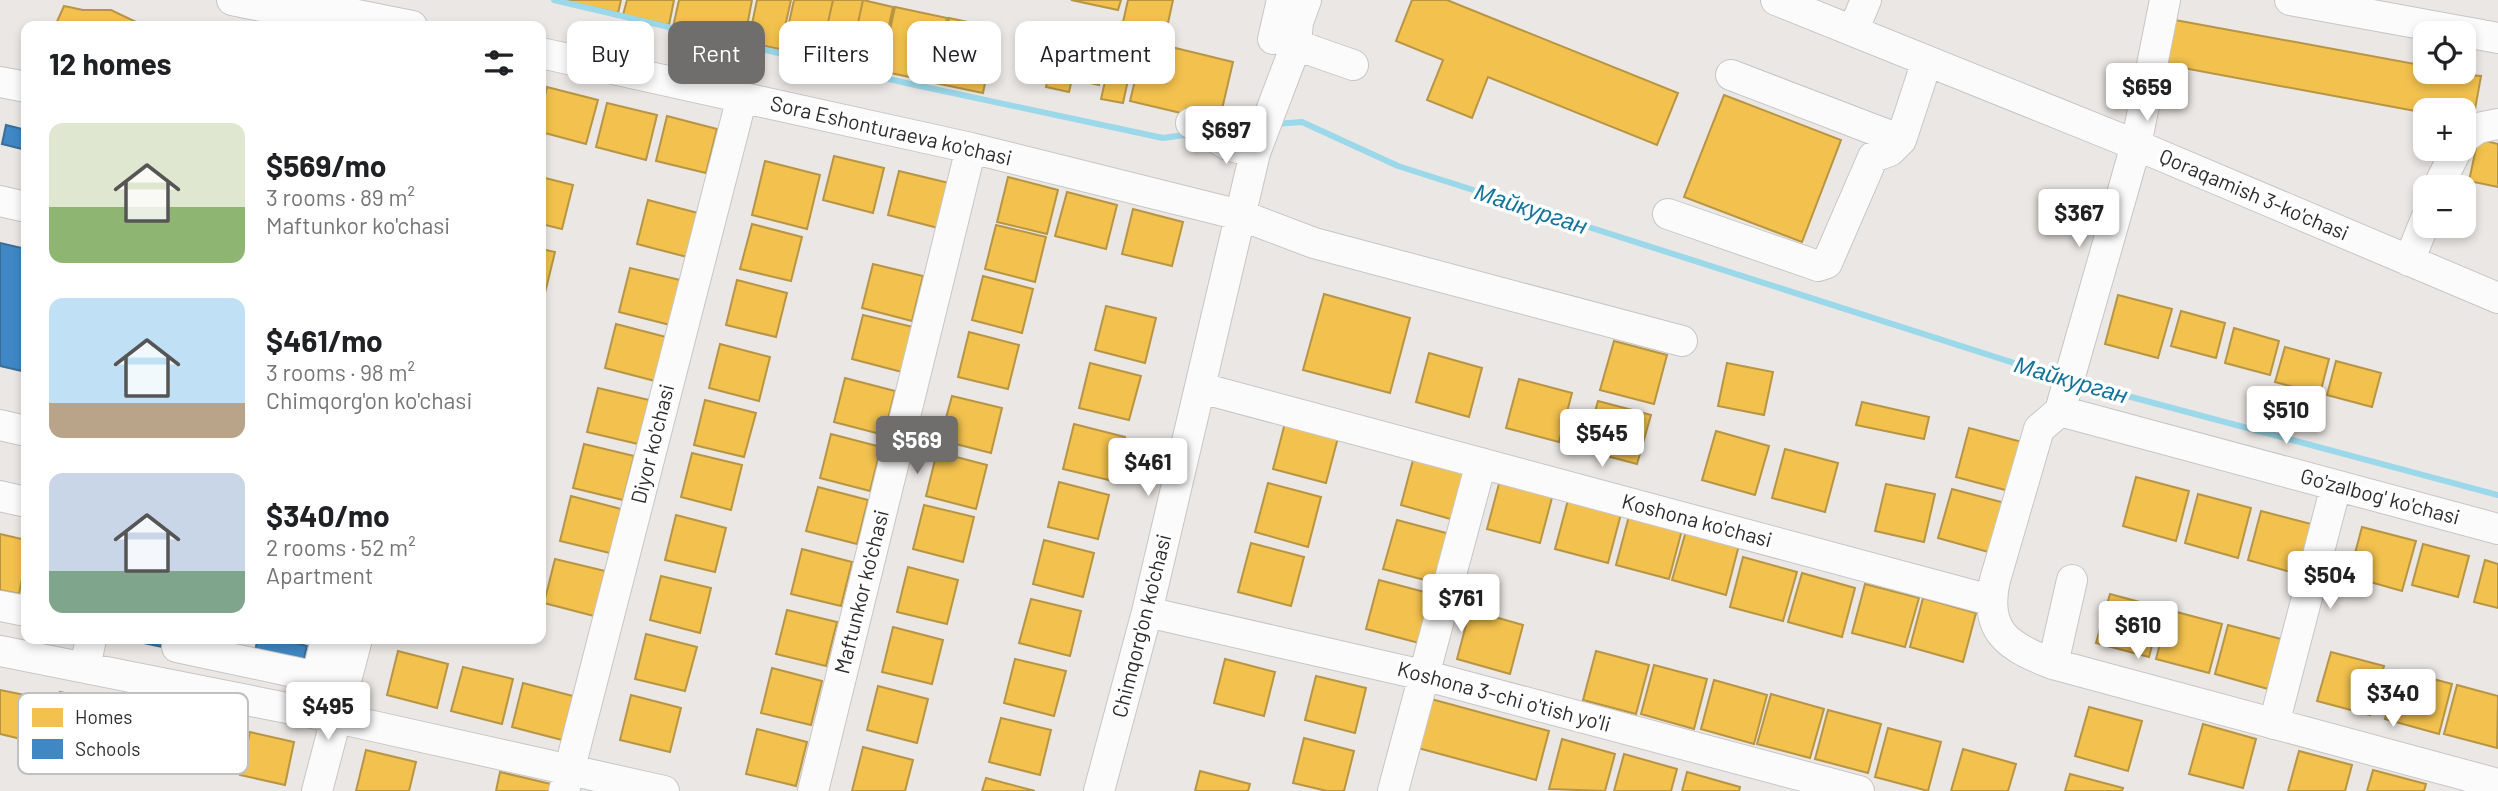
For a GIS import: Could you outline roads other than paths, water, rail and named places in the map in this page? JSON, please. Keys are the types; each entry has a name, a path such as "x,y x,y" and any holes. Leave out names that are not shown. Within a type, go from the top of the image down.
{"street":[{"path":"232,0 374,21"},
{"path":"1282,0 1284,42"},
{"path":"1284,42 1298,22 1306,0"},
{"path":"1284,42 1316,24 1324,0"},
{"name":"Qoraqamish 3-ko'chasi","path":"1776,0 2136,145 2498,298"},
{"path":"1853,31 1866,0"},
{"path":"2165,0 2136,145 2066,388 2039,429 1990,600 1993,620 2010,643 2053,664 2498,784"},
{"path":"2290,0 2498,38"},
{"path":"1284,42 1353,65"},
{"name":"Chimqorg'on ko'chasi","path":"1100,791 1147,612 1240,215 1284,42"},
{"name":"Sora Eshonturaeva ko'chasi","path":"546,53 971,148 1240,215 1314,243 1682,341"},
{"path":"1668,214 1818,266 1827,263 1873,157 1890,151 1901,140 1927,61"},
{"path":"1731,75 1901,140"},
{"path":"0,82 21,86"},
{"name":"Diyor ko'chasi","path":"567,780 742,97"},
{"path":"1191,124 1228,145 1262,133"},
{"path":"2476,129 2498,124"},
{"name":"Maftunkor ko'chasi","path":"813,791 971,148"},
{"path":"0,201 21,206"},
{"path":"2409,261 2418,238"},
{"name":"Koshona ko'chasi","path":"1201,388 1990,600"},
{"name":"Go'zalbog' ko'chasi","path":"2066,388 2336,486 2498,529"},
{"path":"0,425 21,430"},
{"path":"1393,791 1481,463"},
{"path":"2274,724 2336,486"},
{"path":"0,496 21,501"},
{"path":"2053,664 2072,580"},
{"path":"0,606 21,610"},
{"name":"Koshona 3-chi o'tish yo'li","path":"1147,612 1423,675 1859,791"},
{"path":"177,647 317,677 325,644"},
{"path":"317,791 356,644"},
{"path":"0,651 88,653 241,693"},
{"path":"248,695 567,780 664,791"}],"waterway":[{"name":"Майкурган","path":"554,0 906,83 1163,138 1191,134"},
{"name":"Майкурган","path":"1275,124 1302,122 1398,166 2061,378"},
{"name":"Майкурган","path":"1223,130 1257,126"},
{"name":"Майкурган","path":"2075,382 2498,495"}]}
